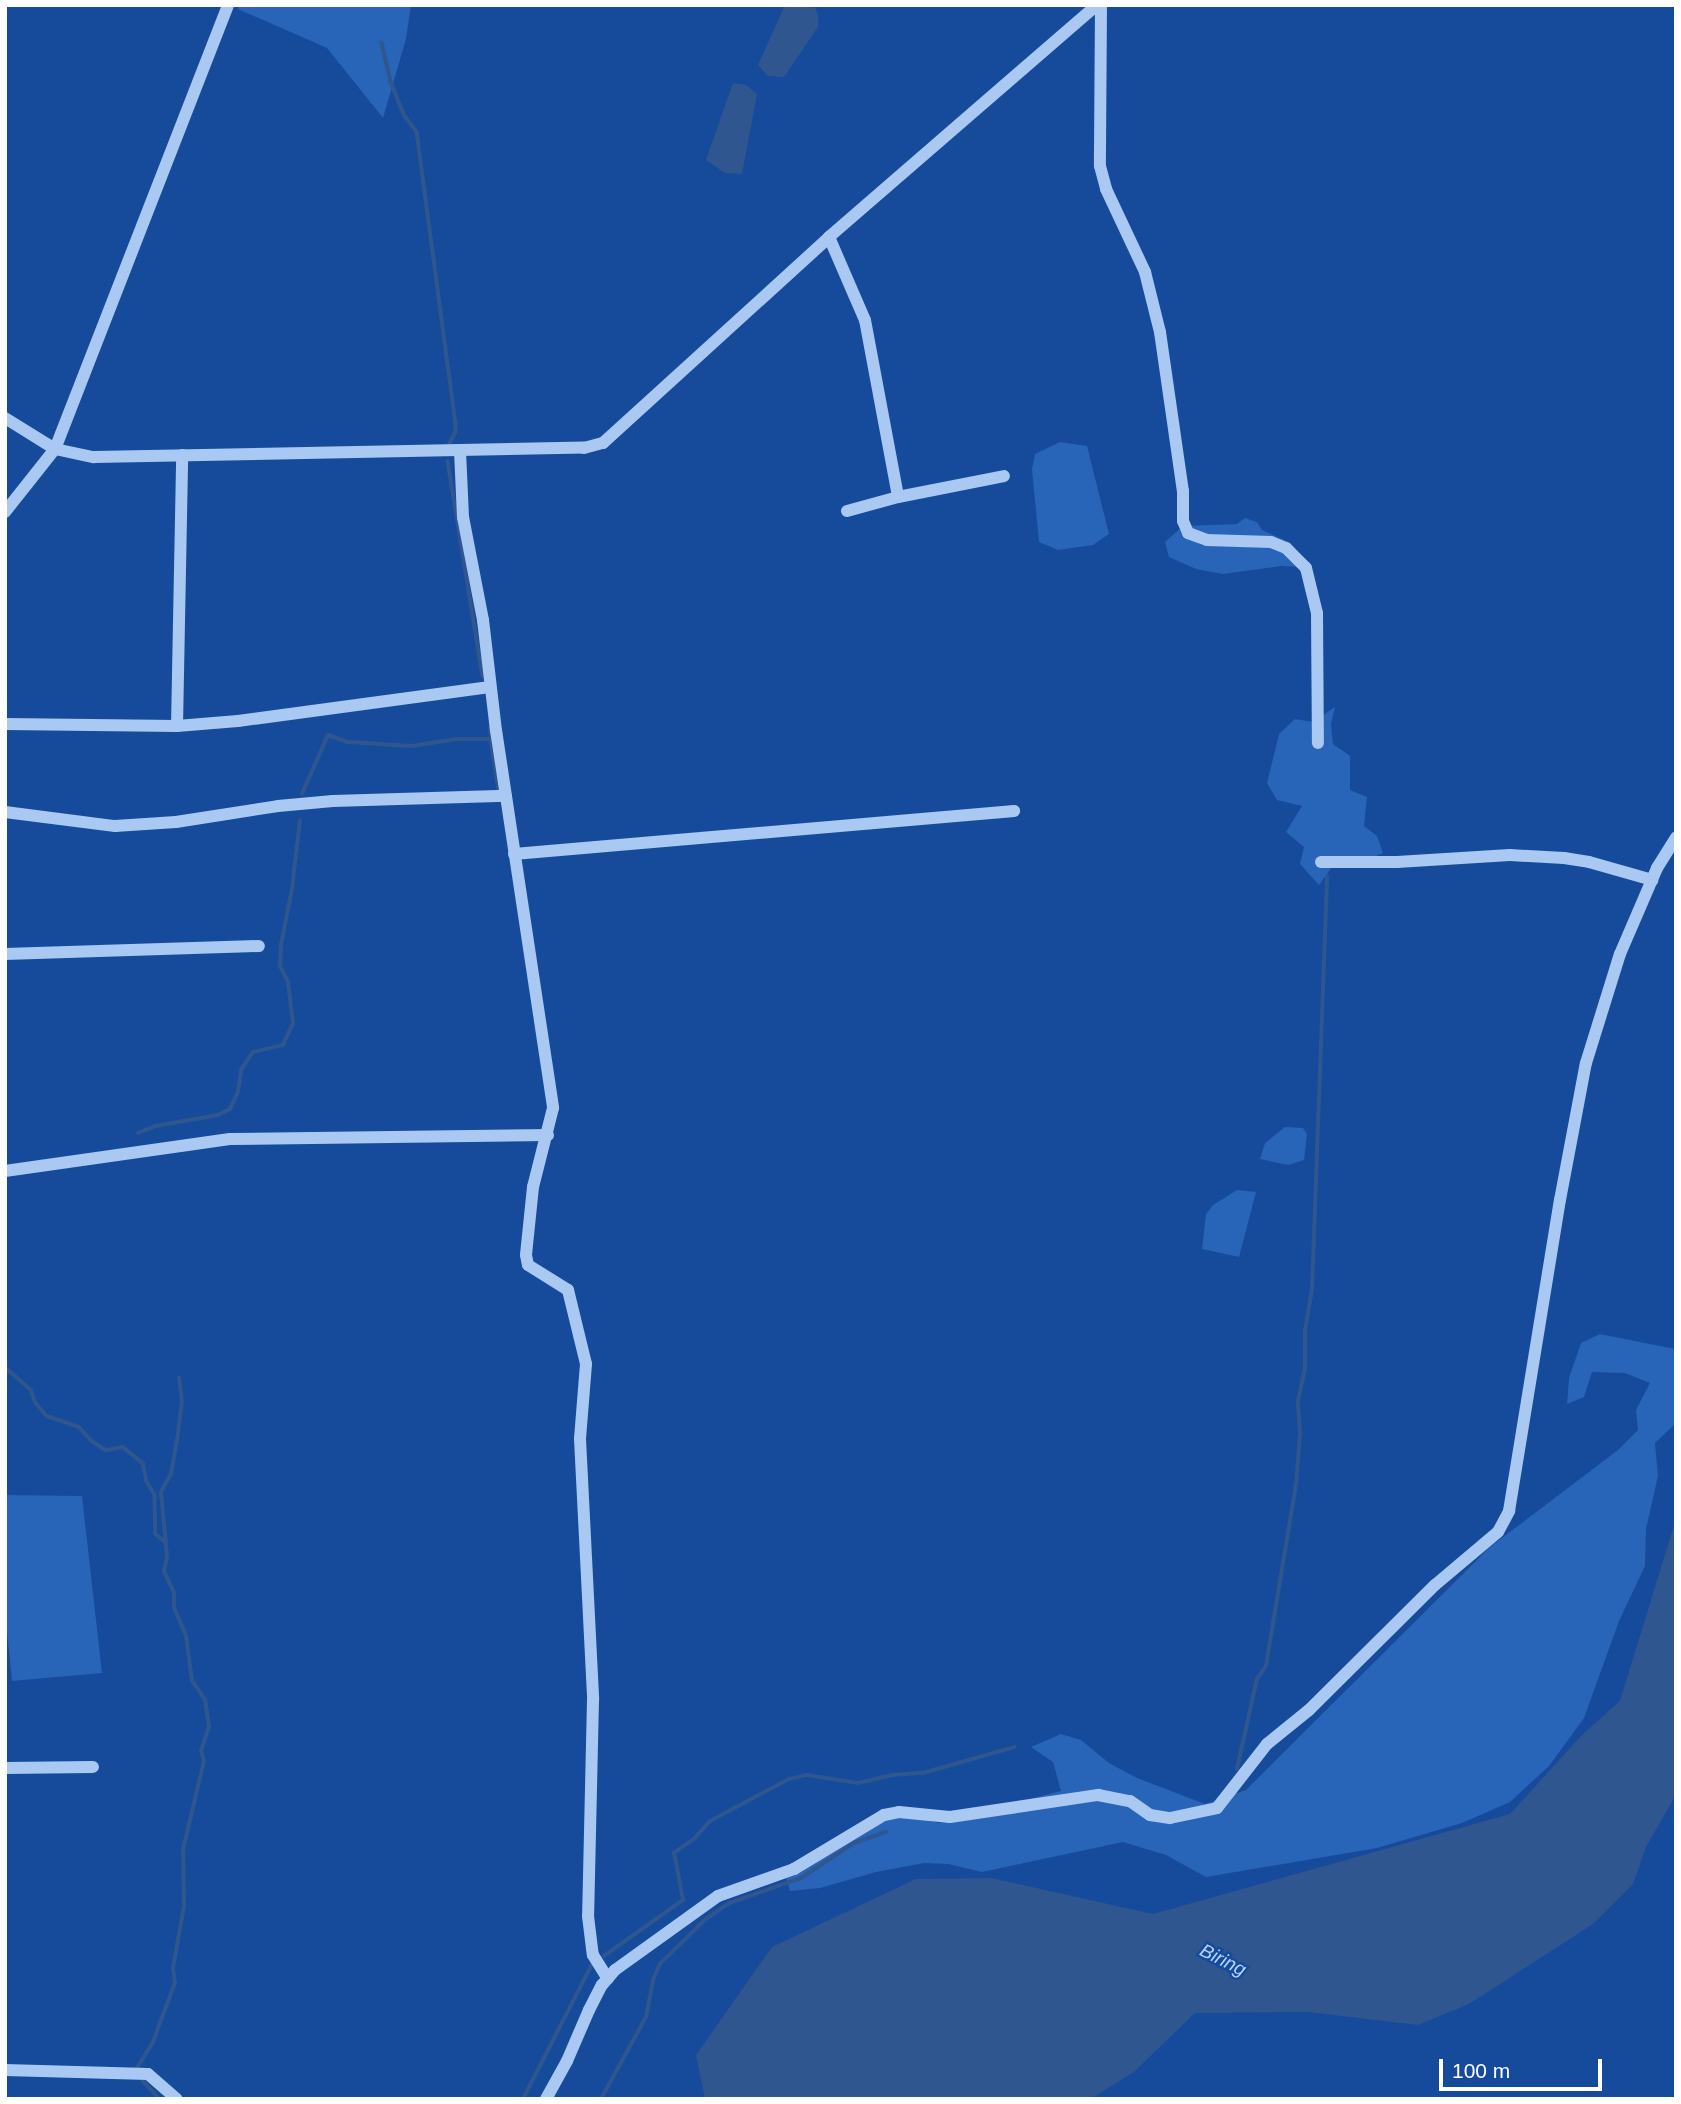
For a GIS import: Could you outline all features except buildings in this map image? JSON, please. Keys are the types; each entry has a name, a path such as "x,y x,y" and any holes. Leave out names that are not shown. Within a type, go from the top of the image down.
{"street":[{"path":"5,512 55,449 228,5"},
{"path":"5,418 55,449 94,457 584,448 603,443 829,237 1099,5"},
{"path":"1099,5 1100,166 1107,189 1145,272 1160,332 1183,491 1183,521 1188,533 1207,540 1247,540 1286,548 1306,568 1317,613 1318,743"},
{"path":"829,237 866,320 898,497"},
{"path":"460,451 463,517 483,620 514,854 554,1108 533,1187 526,1255 528,1265 568,1290 586,1364 580,1439 593,1700 589,1916 593,1955 608,1979"},
{"path":"177,726 182,455"},
{"path":"848,511 898,497 1004,476"},
{"path":"5,723 177,726 238,721 490,687"},
{"path":"5,813 115,826 176,822 278,806 333,801 506,796"},
{"path":"514,854 1014,811"},
{"path":"546,2099 567,2061 589,2010 608,1979 631,1957 718,1896 794,1869 884,1815 899,1812 950,1817 1098,1795 1130,1801 1150,1815 1170,1818 1217,1808 1267,1744 1309,1710 1435,1585 1498,1532 1509,1511 1560,1200 1586,1063 1620,954 1652,880 1676,838"},
{"path":"1321,862 1397,862 1510,855 1589,862 1652,880"},
{"path":"5,954 259,946"},
{"path":"5,1171 230,1139 548,1135"},
{"path":"5,1768 93,1767"},
{"path":"5,2070 148,2074 177,2099"}],"shaded area":[{"path":"239,5 411,5 406,39 383,118 327,48 238,9"},
{"path":"1060,442 1087,446 1109,534 1093,545 1058,550 1039,542 1032,469 1035,454"},
{"path":"1245,518 1257,522 1262,530 1291,543 1300,555 1299,567 1281,566 1223,574 1196,569 1169,557 1165,542 1183,526 1237,524"},
{"path":"1335,707 1331,724 1333,744 1350,756 1350,790 1367,797 1364,826 1377,836 1383,853 1354,866 1332,867 1319,885 1300,864 1304,847 1286,832 1302,806 1277,800 1267,783 1279,734 1295,719 1313,722"},
{"path":"1285,1127 1303,1128 1307,1134 1304,1160 1288,1165 1260,1159 1265,1143"},
{"path":"1237,1190 1256,1192 1239,1257 1202,1249 1206,1214 1213,1205"},
{"path":"1600,1334 1675,1349 1676,1423 1655,1443 1658,1476 1646,1529 1645,1566 1619,1621 1584,1718 1549,1766 1510,1802 1462,1823 1377,1848 1206,1877 1166,1855 1123,1842 982,1872 948,1864 924,1863 876,1872 820,1888 790,1891 785,1873 867,1819 905,1815 939,1823 966,1820 1005,1805 1061,1791 1053,1762 1031,1747 1061,1734 1081,1740 1109,1763 1137,1778 1205,1804 1246,1790 1490,1547 1618,1450 1638,1430 1636,1410 1650,1383 1625,1373 1592,1372 1584,1397 1567,1404 1569,1378 1581,1343"},
{"path":"5,1495 82,1496 102,1673 12,1681 5,1610"}],"water":[{"path":"785,5 814,5 818,15 818,27 784,77 768,76 758,65"},
{"path":"733,83 746,85 757,94 742,174 725,173 706,160"},
{"name":"Biring","path":"1676,1519 1676,1790 1673,1800 1646,1847 1633,1884 1593,1924 1469,2004 1418,2025 1308,2012 1195,2013 1135,2071 1091,2099 705,2099 696,2055 772,1947 916,1879 991,1878 1153,1914 1510,1814 1582,1735 1620,1701"}],"waterway":[{"path":"382,43 391,82 405,116 417,132 456,423 456,432 449,446"},
{"path":"448,461 483,676"},
{"path":"302,794 328,735 348,742 412,746 458,739 491,739 490,729"},
{"path":"491,739 499,791"},
{"path":"138,1133 155,1126 218,1115 230,1109 238,1092 241,1070 253,1052 283,1045 293,1024 288,982 280,966 281,945 292,889 300,820"},
{"path":"1237,1769 1257,1679 1266,1666 1296,1485 1300,1433 1298,1401 1305,1369 1305,1331 1312,1289 1327,876"},
{"path":"5,1367 31,1390 36,1403 47,1416 79,1427 92,1441 106,1450 123,1447 143,1463 147,1482 155,1495 156,1534 164,1541"},
{"path":"137,2068 153,2042 175,1983 173,1968 184,1906 183,1850 204,1761 201,1751 209,1727 205,1700 192,1681 186,1636 174,1608 174,1593 164,1572 167,1556 161,1492 171,1474 177,1441 182,1402 179,1378"},
{"path":"604,1956 683,1900 674,1853 694,1839 710,1821 789,1779 807,1775 858,1783 892,1775 923,1773 1014,1747"},
{"path":"601,2099 646,2017 653,1980 660,1964 706,1919 730,1903 801,1878 854,1843 886,1832"},
{"path":"523,2099 592,1964"},
{"path":"143,2081 160,2099"}]}
